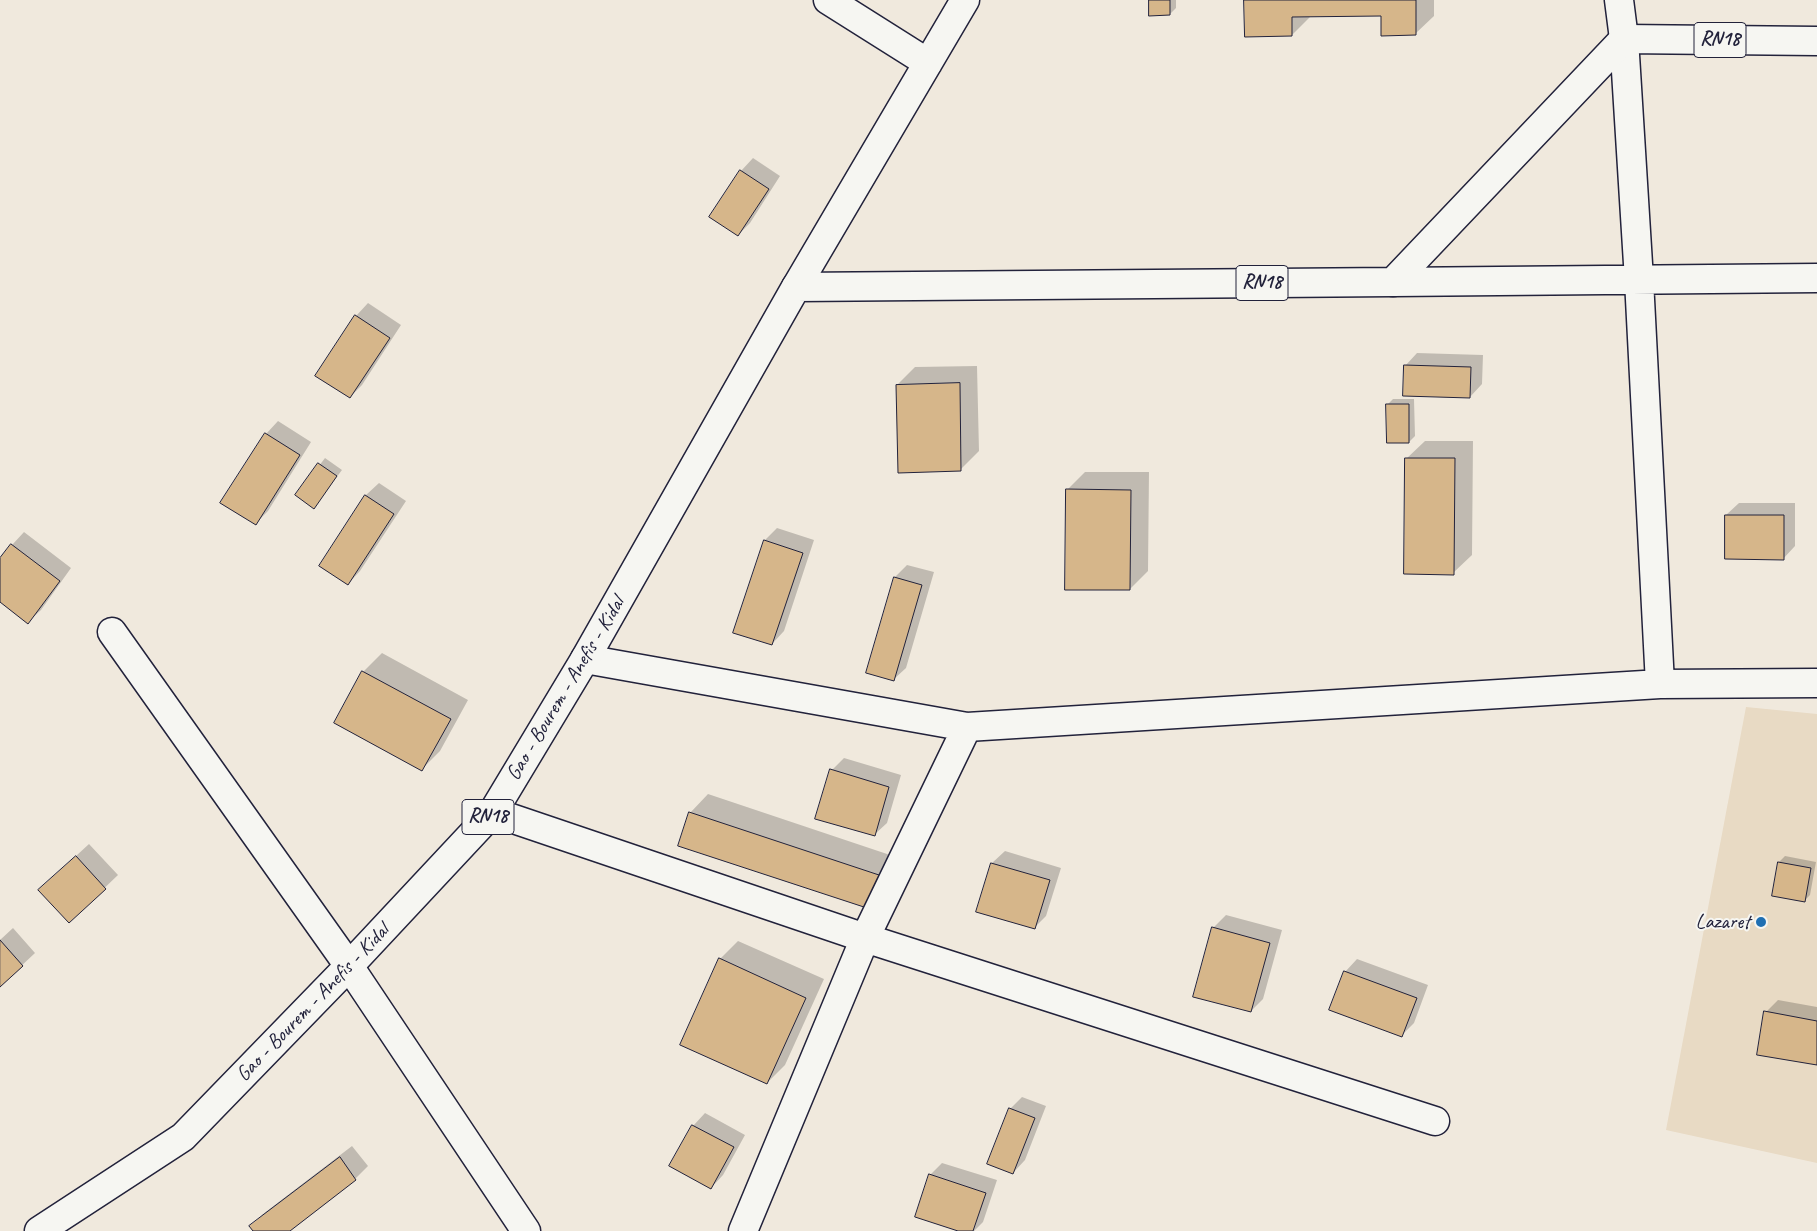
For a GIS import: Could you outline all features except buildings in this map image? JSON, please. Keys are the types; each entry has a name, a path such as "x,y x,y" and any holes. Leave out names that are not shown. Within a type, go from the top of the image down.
{"street":[{"path":"828,0 928,63"},
{"name":"Gao - Bourem - Anefis - Kidal","path":"39,1231 183,1137 349,966 493,812 585,659 796,287 965,0"},
{"path":"1619,0 1624,39 1639,280 1660,684"},
{"path":"1393,282 1624,39 1628,0"},
{"name":"RN18","path":"1624,39 1817,41"},
{"path":"1393,282 1817,278"},
{"name":"RN18","path":"796,287 1393,282"},
{"path":"112,632 349,966 526,1231"},
{"path":"585,659 967,727 1660,684 1817,683"},
{"path":"743,1231 865,938 967,727"},
{"path":"493,812 865,938 1435,1121"}],"shaded area":[{"name":"Lazaret","path":"1746,707 1817,714 1817,1163 1666,1130"}],"place":[{"name":"Lazaret","path":"1761,922"}]}
